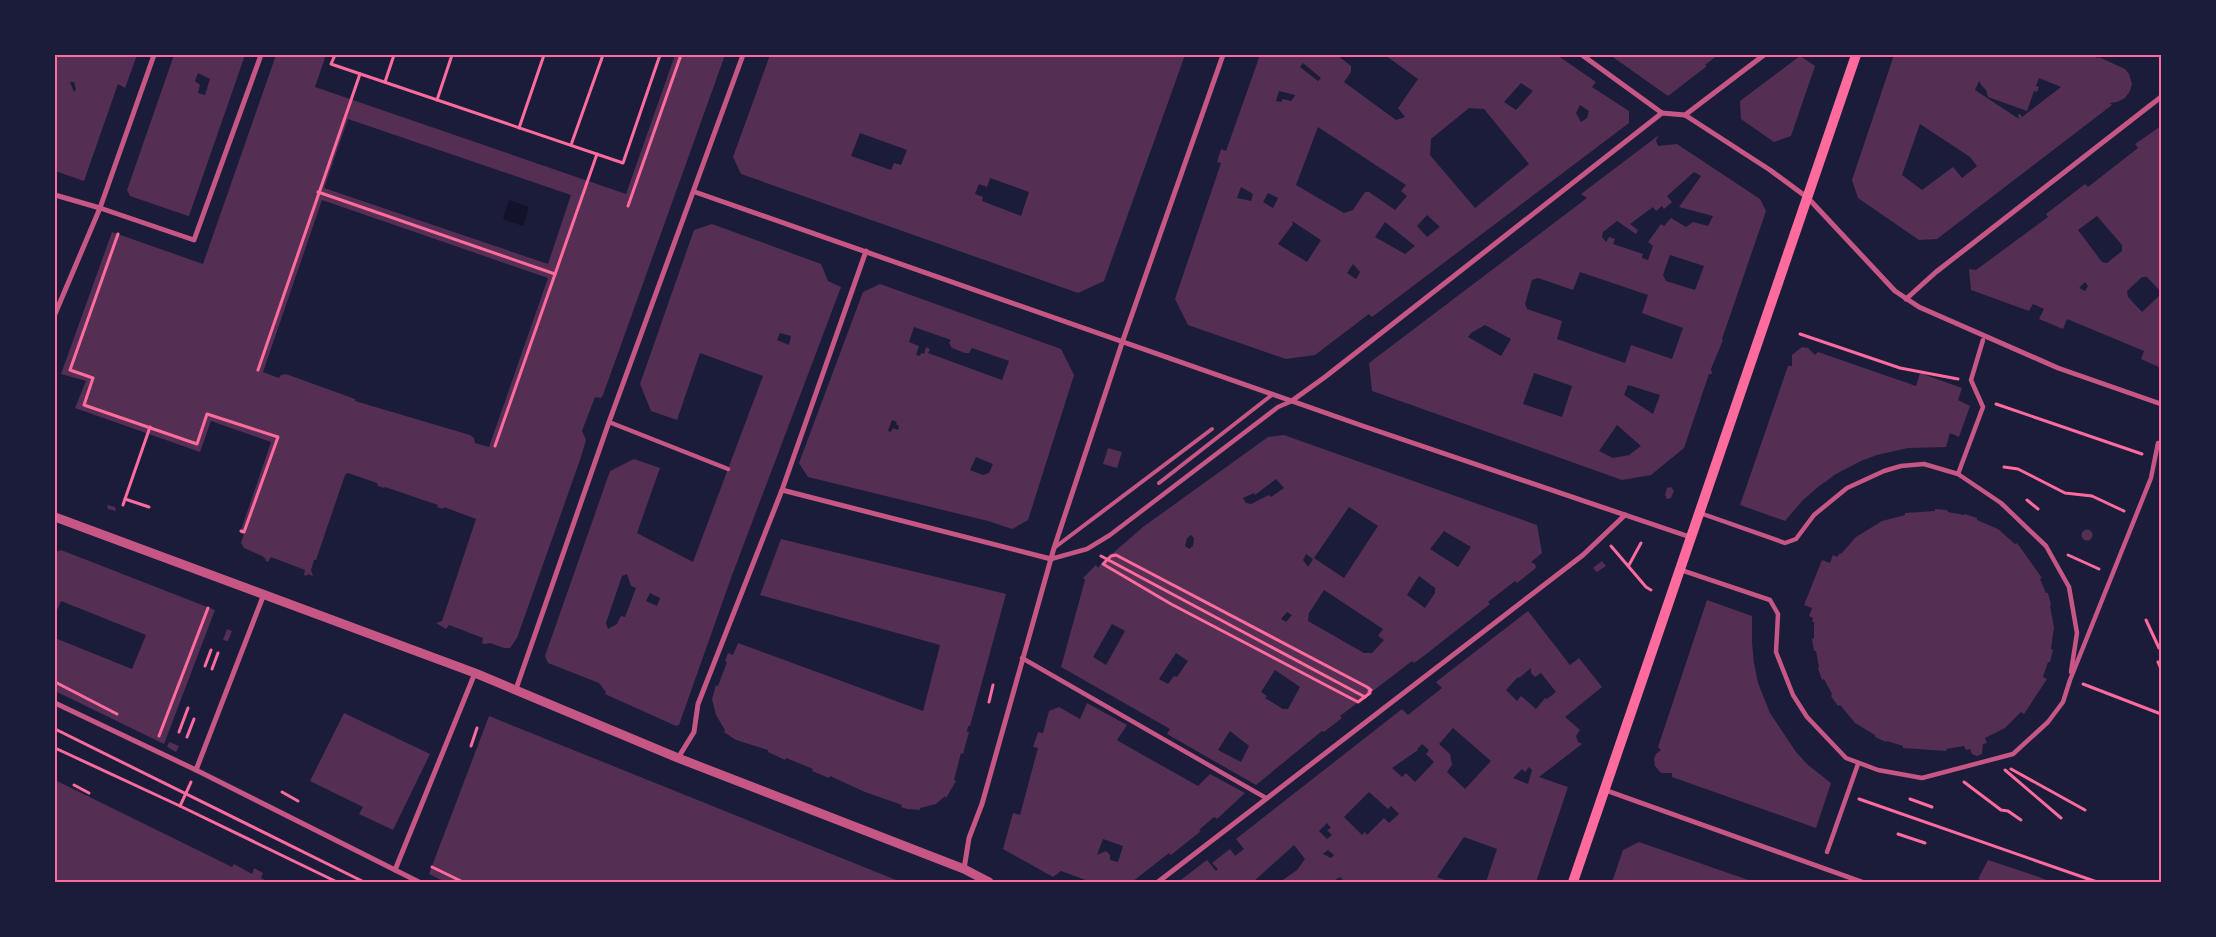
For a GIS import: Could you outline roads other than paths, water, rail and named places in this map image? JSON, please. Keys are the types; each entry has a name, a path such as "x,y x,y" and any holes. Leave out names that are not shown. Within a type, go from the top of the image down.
{"main road":[{"path":"1573,882 1856,55"}],"street":[{"path":"55,314 100,208 154,55"},
{"path":"55,195 194,240 261,55"},
{"path":"516,689 609,422 695,192 743,55"},
{"path":"964,869 969,838 982,804 1054,548 1122,340 1223,55"},
{"path":"1582,55 1662,112 1685,115 1770,170 1808,198 1895,290 1919,307 2058,368 2161,404"},
{"path":"1685,115 1764,55"},
{"path":"1906,299 1936,272 2161,97"},
{"path":"782,490 1051,559 1087,549 1110,536 1278,407 1293,400 1325,377 1662,112"},
{"path":"695,192 1690,537"},
{"path":"678,758 694,732 698,704 782,490 866,251"},
{"path":"1958,474 1983,407 1971,380 1983,340"},
{"path":"609,422 728,469"},
{"path":"1680,570 1770,600 1778,614 1776,652 1793,695 1807,717 1846,758 1878,770 1922,778 2013,754 2048,722 2063,702 2070,680 2151,478 2158,443"},
{"path":"1699,513 1785,543 1796,539 1814,515 1847,488 1884,470 1924,464 1958,474 2001,503 2046,546 2069,587 2077,633 2070,680"},
{"path":"1158,882 1583,555 1625,515"},
{"path":"55,517 516,689 678,758 964,869 990,882"},
{"path":"196,770 264,594"},
{"path":"1022,658 1266,798"},
{"path":"395,870 475,673"},
{"path":"55,703 196,770 419,882"},
{"path":"1827,852 1858,764"},
{"path":"1605,790 1862,882"}],"lane":[{"path":"1159,483 1274,394"},
{"path":"1054,548 1212,429"}]}
